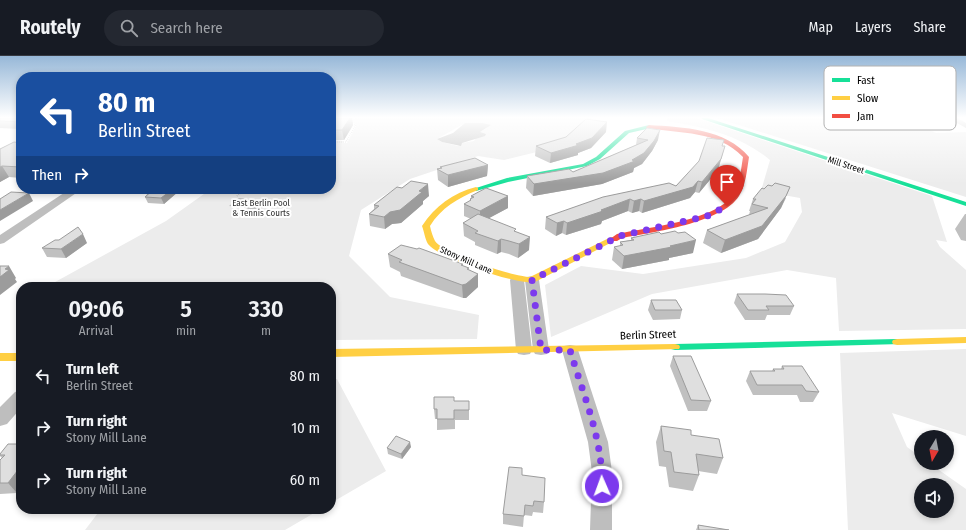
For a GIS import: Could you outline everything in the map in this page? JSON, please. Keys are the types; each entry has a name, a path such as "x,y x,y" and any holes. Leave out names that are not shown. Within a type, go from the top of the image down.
{"street":[{"name":"Stony Mill Lane","path":"618,140 598,158 584,165 483,187 453,199 435,212 426,226 428,237 432,243 441,250 477,266 517,280 532,280 620,236 707,216 727,206 737,195 746,157 745,153 731,144 719,140"},
{"name":"Mill Street","path":"771,140 966,204"},
{"path":"0,240 69,194"},
{"path":"517,280 524,350"},
{"path":"532,280 541,350"},
{"name":"Berlin Street","path":"336,353 570,350 966,340"},
{"path":"570,350 598,442 602,472 601,530"},
{"path":"0,357 16,357"},
{"path":"0,419 16,402"}],"path":[{"path":"336,142 346,142 347,140"}],"green space":[{"name":"East Berlin Pool & Tennis Courts","path":"349,140 439,140 458,146 462,143 475,140 569,140 545,150 504,160 478,156 410,179 361,210 349,256 390,297 479,315 477,339 336,340 336,282 55,282 166,221 204,194 336,194 336,141 343,141 343,143 347,143"},
{"path":"738,140 763,140 932,196 947,242 936,240 940,247 966,270 966,329 839,331 836,278 787,270 652,294 551,337 545,285 581,266 643,274 746,258 785,242 802,212 800,198 761,191 770,160"},
{"path":"787,140 966,140 966,197"},
{"path":"966,349 966,436 954,432 954,430 947,430 892,413 907,447 914,452 914,470 939,470 950,478 914,478 914,518 954,518 954,481 966,489 966,530 848,530 840,353"},
{"path":"336,379 337,379 386,471 336,500"},
{"path":"97,514 312,514 285,530 85,530"}],"shaded area":[{"path":"439,140 471,140 462,143 461,146"},
{"path":"239,198 270,201 252,216 241,214 248,208 229,206"}],"building":[{"path":"556,140 586,140 576,144 579,145 551,153 536,146"},
{"path":"648,140 654,140 644,153 632,160 635,161 603,173 534,184 527,176 569,169 573,172"},
{"path":"706,140 724,140 722,146 725,146 721,159 702,182 698,181 693,187 644,201 641,199 634,201 630,199 601,210 603,211 567,223 564,221 557,223 546,217 603,197 669,183 676,186 699,161"},
{"path":"16,142 16,167 0,167 0,149"},
{"path":"475,158 488,165 448,175 437,169 442,168 440,167"},
{"path":"411,181 428,184 419,191 422,192 400,210 390,212 384,217 369,214 379,206 374,205 397,187 402,188"},
{"path":"775,183 790,187 786,196 762,226 725,240 707,230 768,208 752,204 756,199 753,199 762,188 764,189 768,185 772,186"},
{"path":"486,188 508,196 480,211 464,204 474,197 471,196"},
{"path":"11,192 16,192 16,194 27,194 0,210 0,199"},
{"path":"148,194 166,194 161,198 145,197"},
{"path":"478,214 516,229 514,231 530,237 519,244 501,239 498,241 475,233 478,231 463,223"},
{"path":"78,227 83,234 61,249 42,248 55,240 59,240"},
{"path":"675,231 678,233 685,232 696,240 670,246 672,247 624,256 614,247 623,245 620,242 634,240 631,238 659,232 661,234"},
{"path":"401,245 417,249 419,248 463,264 461,265 478,274 466,284 462,285 399,262 402,260 388,254"},
{"path":"0,266 9,266 5,269 9,270 0,277"},
{"path":"737,294 786,295 794,306 766,306 769,310 748,310"},
{"path":"651,300 676,300 682,310 655,310"},
{"path":"673,356 691,356 711,401 691,400"},
{"path":"782,366 802,366 819,392 806,391 802,385 757,385 750,371 775,371 773,369 784,369"},
{"path":"434,397 454,397 454,401 469,401 469,410 454,410 454,419 437,419 437,409 434,409"},
{"path":"661,426 691,430 691,435 719,439 723,458 696,454 699,475 674,472 671,452 664,451"},
{"path":"396,436 410,442 401,454 387,448"},
{"path":"8,444 16,444 16,473 8,483 0,483 0,460 5,455 0,454"},
{"path":"509,467 522,468 522,475 545,478 544,502 534,501 533,506 525,505 524,516 503,514"},
{"path":"698,525 729,530 699,530"}],"traffic: fast":[{"path":"476,189 507,180 585,165 598,158 618,140"},
{"path":"771,140 966,204"},
{"path":"675,347 897,342"}],"traffic: slow":[{"path":"476,189 447,203 430,219 426,226 432,243 451,255 496,273 523,280 532,280 614,239"},
{"path":"897,342 966,340"},
{"path":"336,353 675,347"},
{"path":"0,357 16,357"}],"traffic: jam":[{"path":"614,239 620,236 700,218 715,212 728,204 736,196 740,188 746,157 738,149 723,140"}],"route":[{"path":"602,486 602,472 598,442 570,350 541,350 532,280 620,236 666,227 707,216 727,206"}]}
